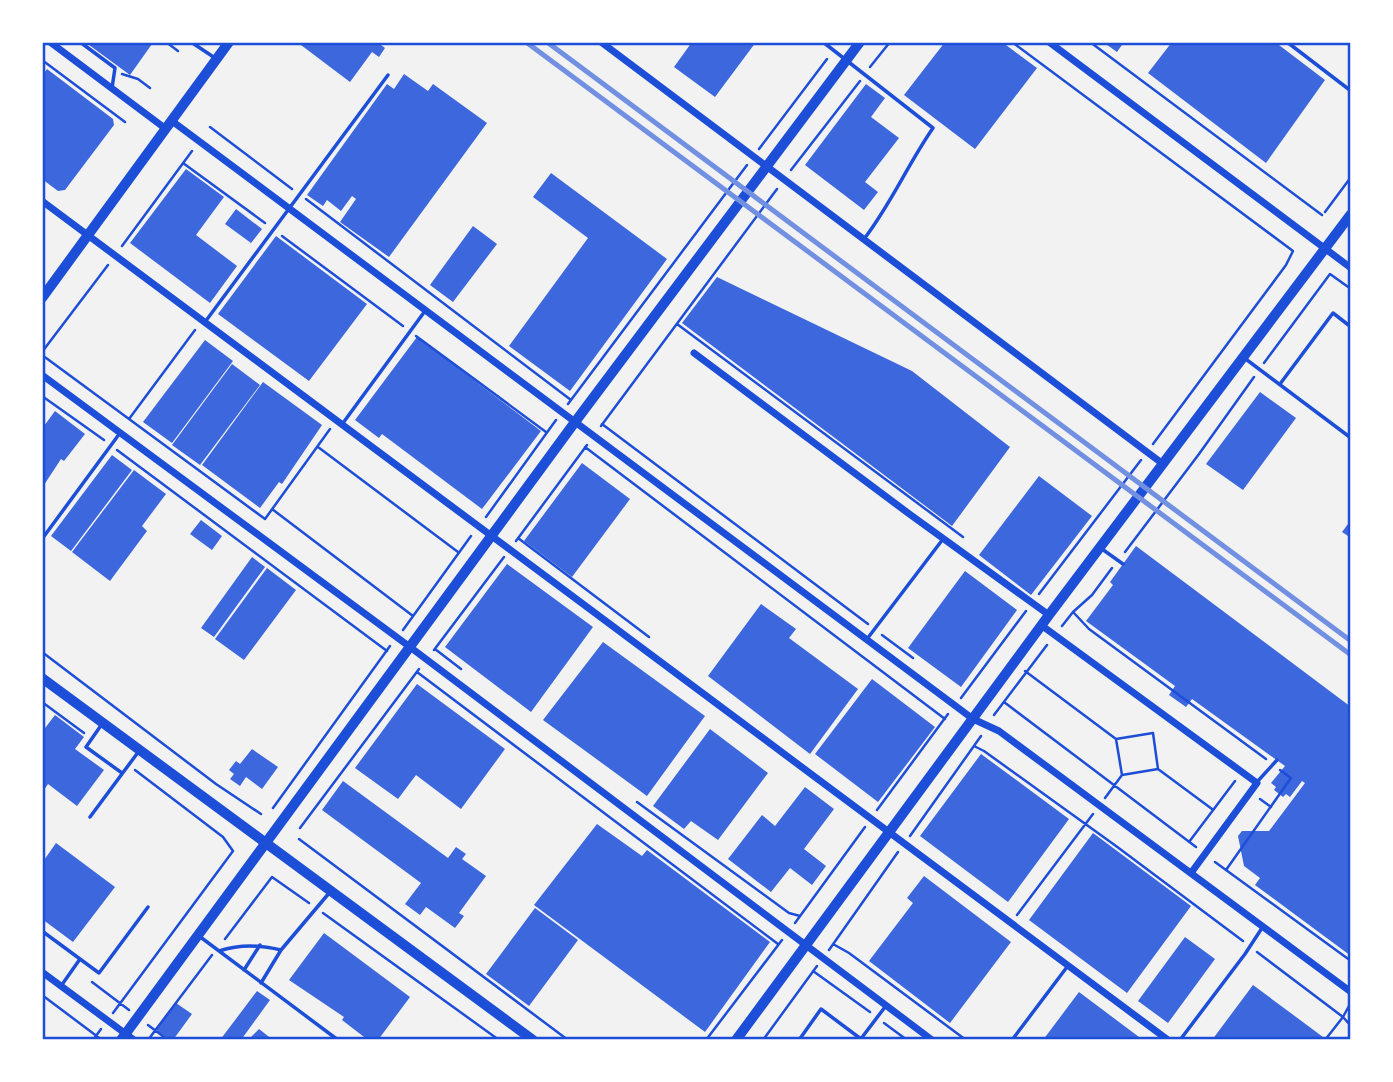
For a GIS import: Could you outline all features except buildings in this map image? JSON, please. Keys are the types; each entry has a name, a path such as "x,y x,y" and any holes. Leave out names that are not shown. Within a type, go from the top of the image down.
{"main road":[{"path":"42,298 229,42"},
{"path":"42,678 533,1040"}],"street":[{"path":"50,42 112,89 290,207 955,706 973,719 999,730 1350,991"},
{"path":"601,42 1163,464"},
{"path":"42,972 127,1038 197,934 860,42"},
{"path":"1049,42 1351,268"},
{"path":"42,201 1168,1040"},
{"path":"736,1040 1041,625 1351,214"},
{"path":"694,353 1049,615"},
{"path":"42,375 410,647 932,1040"},
{"path":"1041,625 1257,783 1191,873"}],"lane":[{"path":"79,42 115,68 112,89"},
{"path":"191,42 217,60"},
{"path":"822,42 933,128 915,154 879,220 864,239"},
{"path":"1287,42 1351,90"},
{"path":"205,322 388,75"},
{"path":"342,424 426,309"},
{"path":"1280,384 1333,313 1351,327"},
{"path":"1244,357 1351,438"},
{"path":"42,539 120,433"},
{"path":"867,639 943,539"},
{"path":"1101,547 1121,562"},
{"path":"104,723 86,747 122,773"},
{"path":"90,817 140,750"},
{"path":"1257,783 1277,760"},
{"path":"261,983 281,950 331,890"},
{"path":"42,931 99,973 148,907"},
{"path":"1180,1040 1263,926"},
{"path":"197,934 338,1040"},
{"path":"218,950 260,945 281,950"},
{"path":"244,970 260,945"},
{"path":"61,986 80,959"},
{"path":"1012,1040 1068,965"},
{"path":"799,1040 821,1009 861,1039 886,1005"}],"path":[{"path":"166,42 178,51"},
{"path":"706,1040 1147,452 1286,265 1293,251 1012,42"},
{"path":"1090,42 1323,214 1351,177"},
{"path":"273,808 547,432 833,50"},
{"path":"42,60 125,122"},
{"path":"210,127 571,400"},
{"path":"183,163 547,432"},
{"path":"108,265 115,271"},
{"path":"763,1040 974,747 1003,702 1073,612 1121,562 1330,274 1351,289"},
{"path":"129,419 195,330"},
{"path":"42,355 265,519 331,430 320,422"},
{"path":"42,396 387,651"},
{"path":"602,424 919,662"},
{"path":"318,447 459,553"},
{"path":"585,447 945,719"},
{"path":"272,509 413,616"},
{"path":"1073,612 1089,629 1291,778 1226,870"},
{"path":"435,649 467,673"},
{"path":"42,652 216,784 261,814"},
{"path":"1014,663 1116,739 1122,775 1016,915"},
{"path":"417,673 779,944"},
{"path":"42,702 92,739"},
{"path":"1003,702 1351,961"},
{"path":"1116,739 1153,733 1158,769 1212,809"},
{"path":"974,747 984,751 1086,823 1343,1017 1351,1026"},
{"path":"93,1040 233,851 223,837 128,766"},
{"path":"1122,775 1158,769"},
{"path":"634,799 789,913 800,916"},
{"path":"299,839 568,1040"},
{"path":"148,1040 272,877 499,1040"},
{"path":"833,944 966,1040"},
{"path":"813,971 907,1040"},
{"path":"42,995 102,1040"},
{"path":"1325,1040 1351,1002"}],"railway":[{"path":"526,42 1351,655"},
{"path":"547,42 1351,641"}]}
